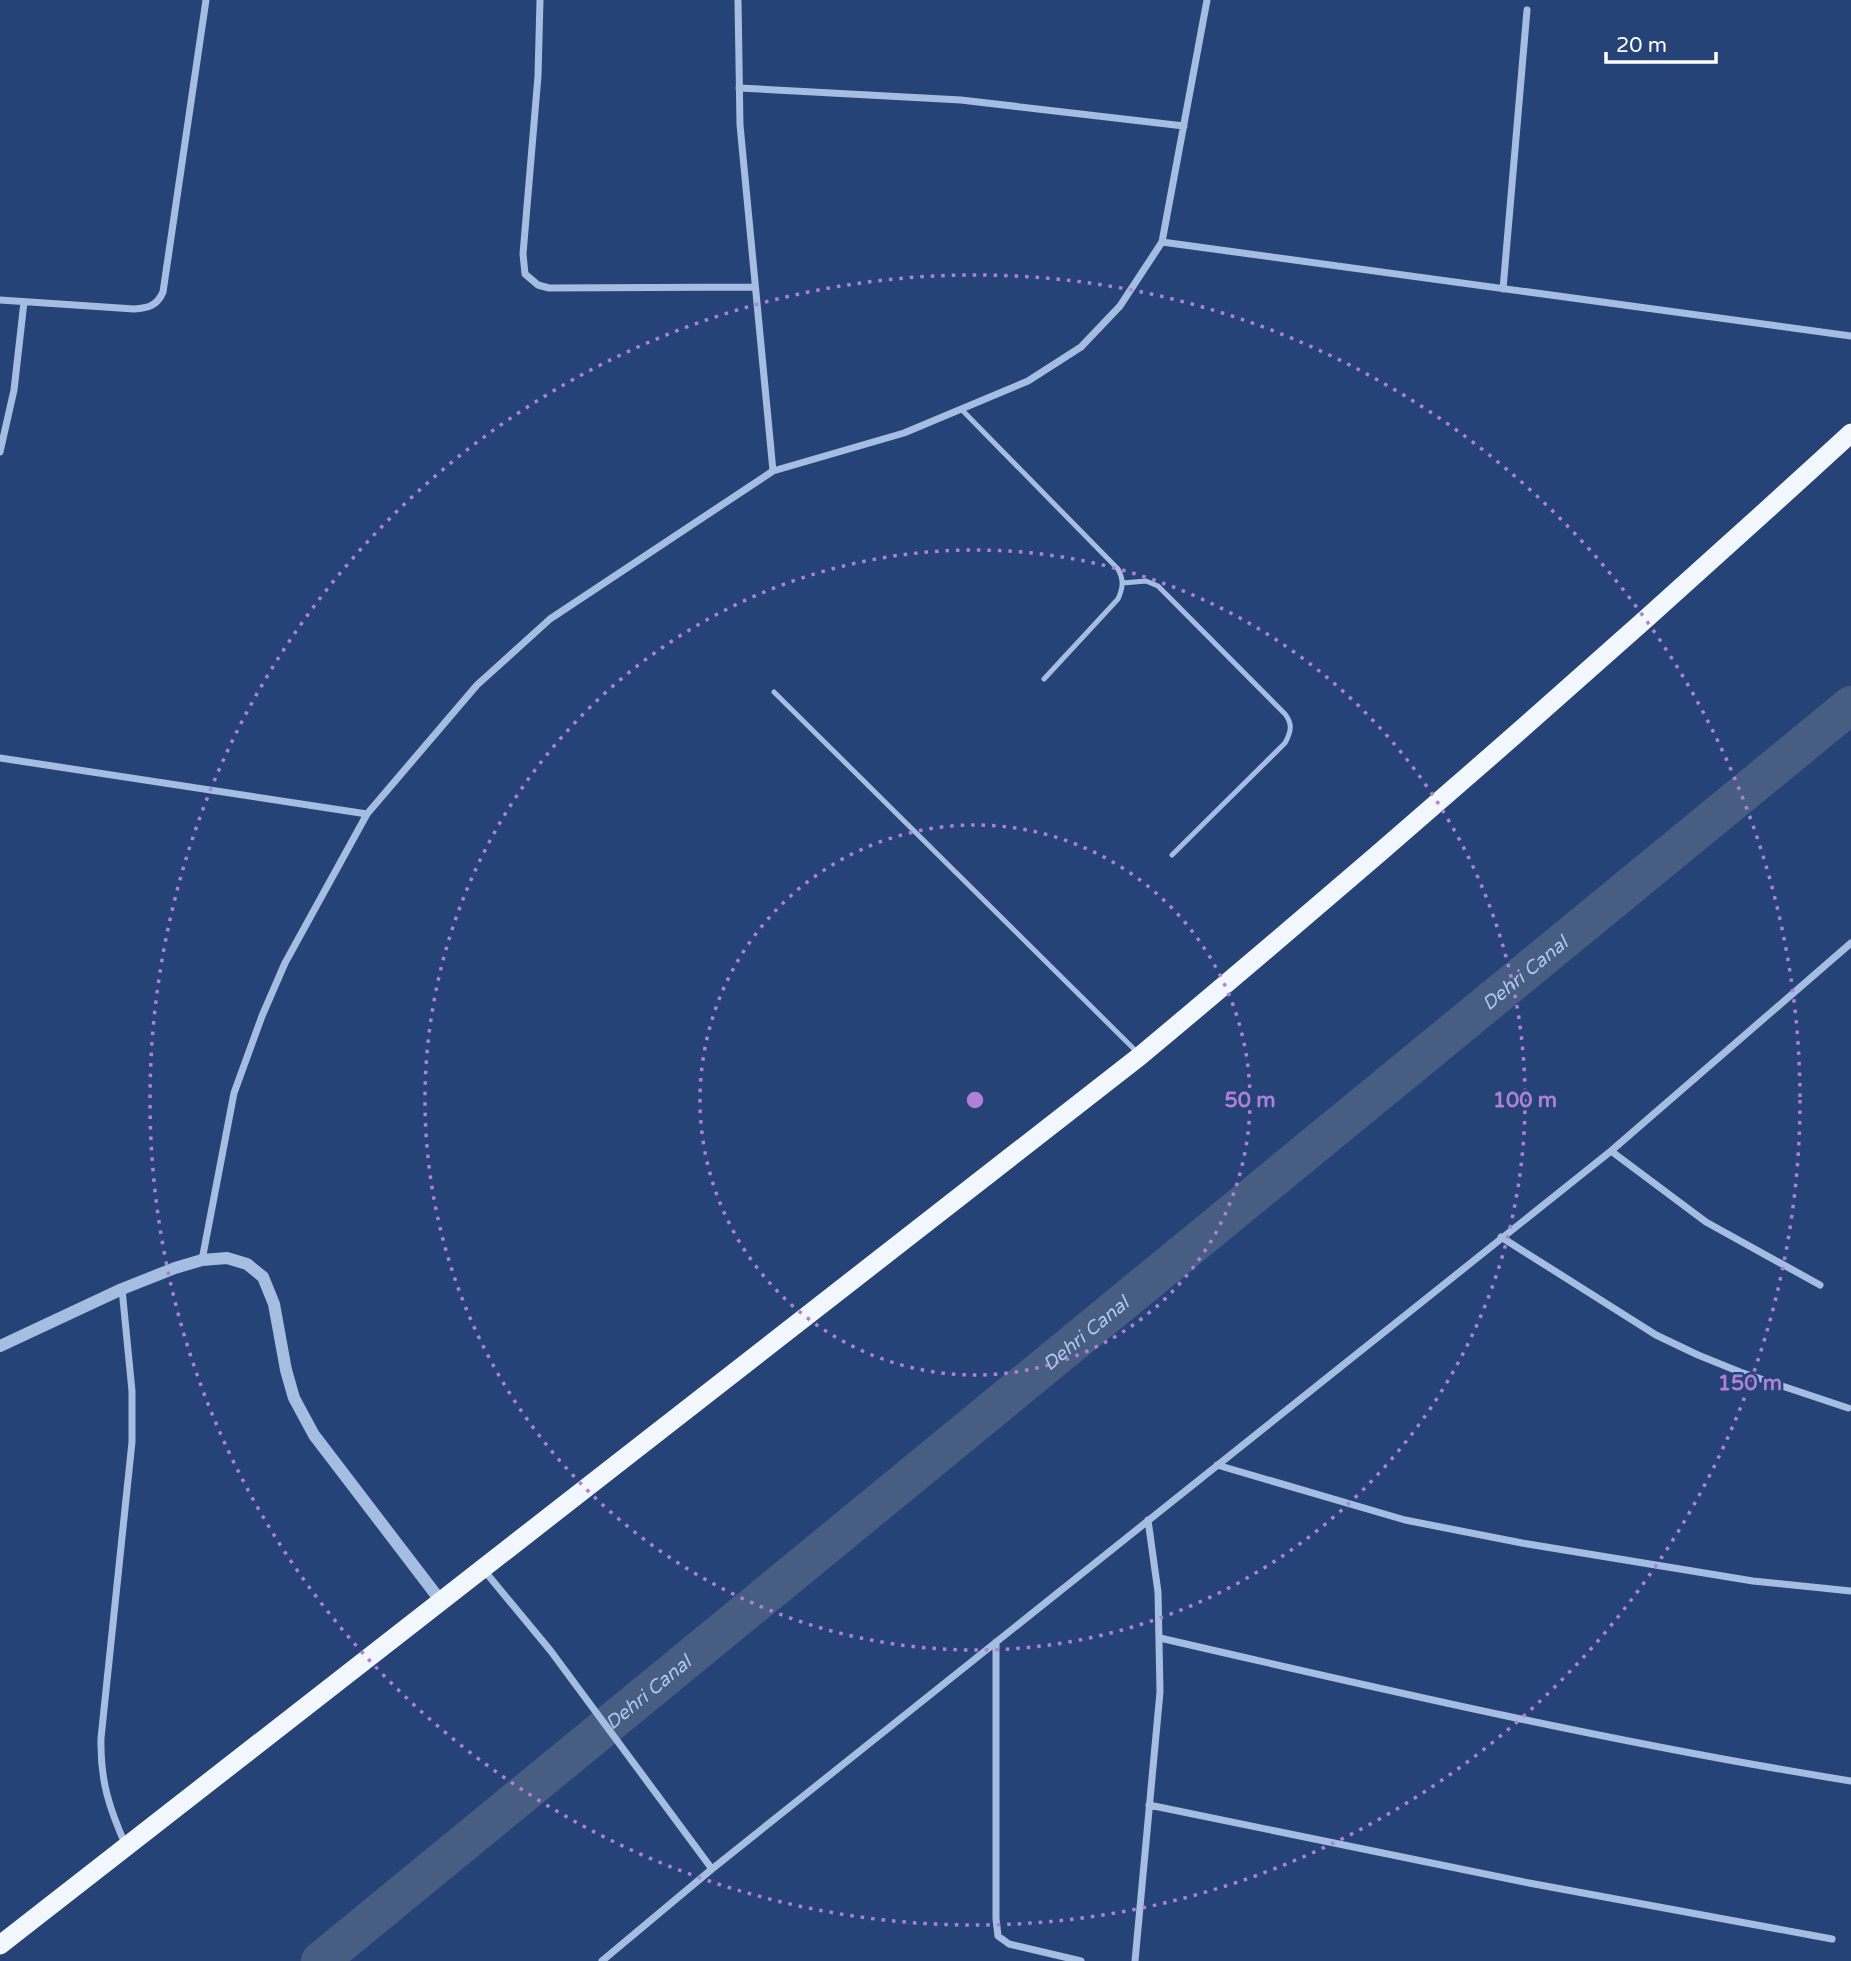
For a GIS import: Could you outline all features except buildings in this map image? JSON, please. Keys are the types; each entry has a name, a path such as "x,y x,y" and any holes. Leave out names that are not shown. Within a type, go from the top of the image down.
{"highway":[{"path":"0,1945 1140,1056 1274,945 1676,594 1851,433"}],"street":[{"path":"0,300 134,309 146,308 159,300 163,292 206,0"},
{"path":"540,0 538,76 523,254 525,274 538,285 549,288 755,287"},
{"path":"738,0 740,125 773,471"},
{"path":"202,1259 234,1093 262,1016 285,963 367,814 477,685 550,619 773,471 904,433 1028,381 1081,347 1120,306 1163,242 1207,0"},
{"path":"1503,289 1527,10"},
{"path":"739,88 961,100 1184,126"},
{"path":"1163,242 1851,336"},
{"path":"0,452 14,390 24,302"},
{"path":"0,758 367,814"},
{"path":"602,1961 712,1869 1611,1151 1851,943"},
{"path":"1611,1151 1706,1222 1820,1284"},
{"path":"1502,1237 1656,1335 1730,1368 1848,1408"},
{"path":"0,1346 122,1289 202,1259 227,1258 247,1264 263,1277 274,1304 294,1398 314,1435 440,1600"},
{"path":"122,1289 130,1360 132,1443 101,1738 101,1766 112,1815 127,1848"},
{"path":"1217,1465 1418,1523 1740,1579 1851,1591"},
{"path":"1135,1961 1160,1692 1158,1592 1148,1520"},
{"path":"482,1568 550,1650 712,1869"},
{"path":"1160,1638 1373,1687 1717,1760 1851,1782"},
{"path":"996,1642 998,1936 1009,1944 1081,1961"},
{"path":"1149,1805 1529,1883 1832,1939"}],"lane":[{"path":"961,409 1118,569 1123,583 1118,599 1109,611 1044,679"},
{"path":"1123,583 1146,581 1158,586 1285,714 1291,724 1285,743 1172,855"},
{"path":"774,692 1140,1056"}],"waterway":[{"name":"Dehri Canal","path":"320,1961 1851,705"}]}
